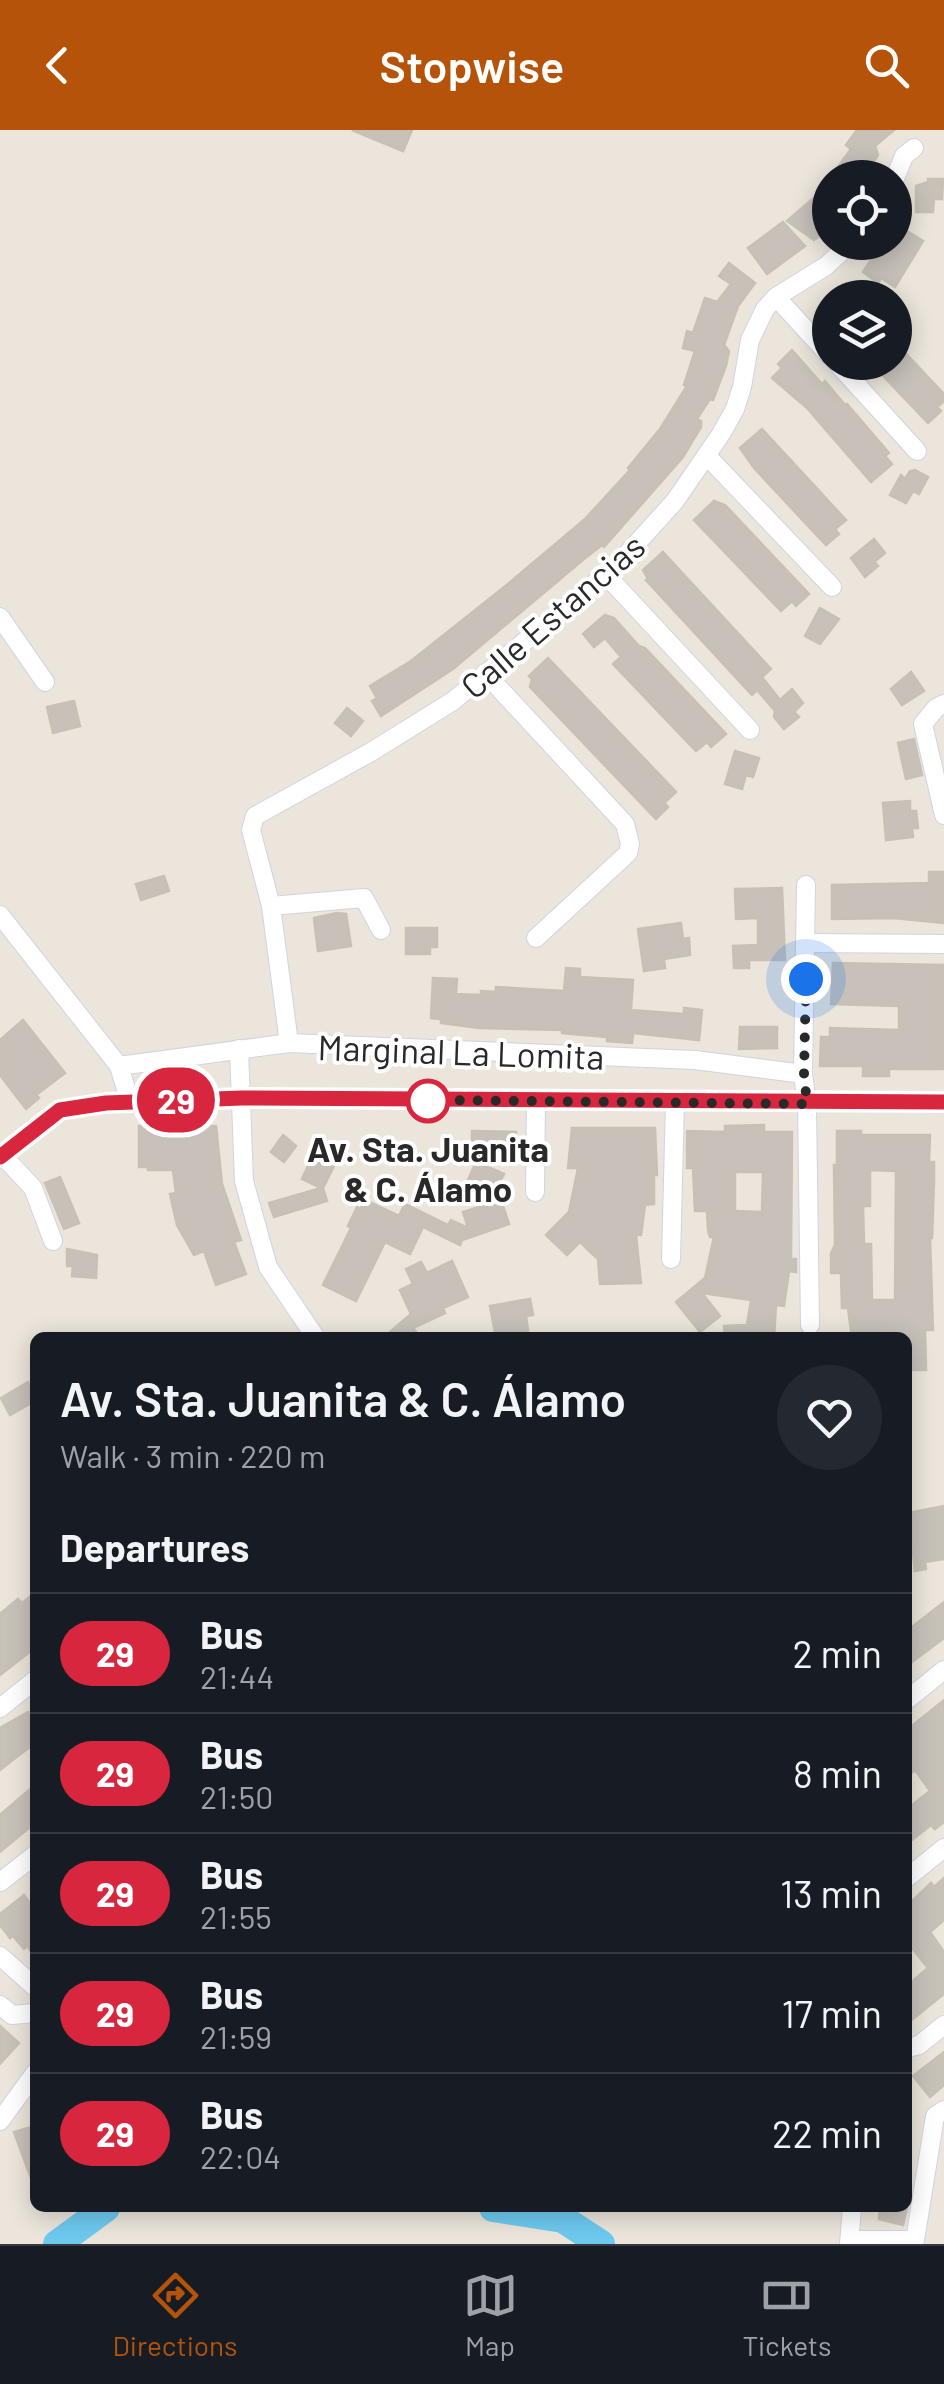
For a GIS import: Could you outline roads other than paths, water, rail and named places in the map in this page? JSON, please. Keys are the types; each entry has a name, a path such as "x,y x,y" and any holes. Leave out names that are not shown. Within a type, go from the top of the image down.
{"street":[{"path":"902,160 914,148"},
{"name":"Calle Estancias","path":"271,906 252,822 261,810 349,764 438,710 606,575 647,536 708,456 734,409 756,324 776,297 832,260"},
{"path":"776,297 812,336"},
{"path":"852,380 916,451"},
{"path":"708,456 832,587"},
{"path":"606,575 750,730"},
{"path":"0,617 44,682"},
{"path":"485,673 625,824 629,834 628,853 536,938"},
{"path":"944,704 923,724 944,814"},
{"path":"806,885 804,1074 810,1325"},
{"path":"289,1044 271,906 364,898 381,930"},
{"path":"0,915 8,938 119,1066 130,1102"},
{"path":"806,943 944,944"},
{"name":"Marginal La Lomita","path":"119,1066 289,1044 694,1060 804,1074"},
{"path":"239,1049 244,1182 268,1267 312,1332"},
{"path":"54,1241 33,1188 1,1156 60,1110 130,1102 242,1098 944,1102"},
{"path":"535,1192 536,1102"},
{"path":"672,1259 674,1102"},
{"path":"912,1696 944,1670"},
{"path":"0,1708 30,1684"},
{"path":"912,1875 944,1848"},
{"path":"0,1882 30,1859"},
{"path":"0,1956 30,1983"},
{"path":"0,2005 12,2015 30,2013"},
{"path":"912,2047 944,2025"},
{"path":"0,2122 30,2080"},
{"path":"852,2212 850,2242 915,2240 935,2116 944,2110"}],"waterway":[{"path":"57,2244 101,2212"},
{"path":"518,2212 563,2219 601,2244"}],"place":[{"name":"Av. Sta. Juanita & C. Álamo","path":"428,1101"}]}
